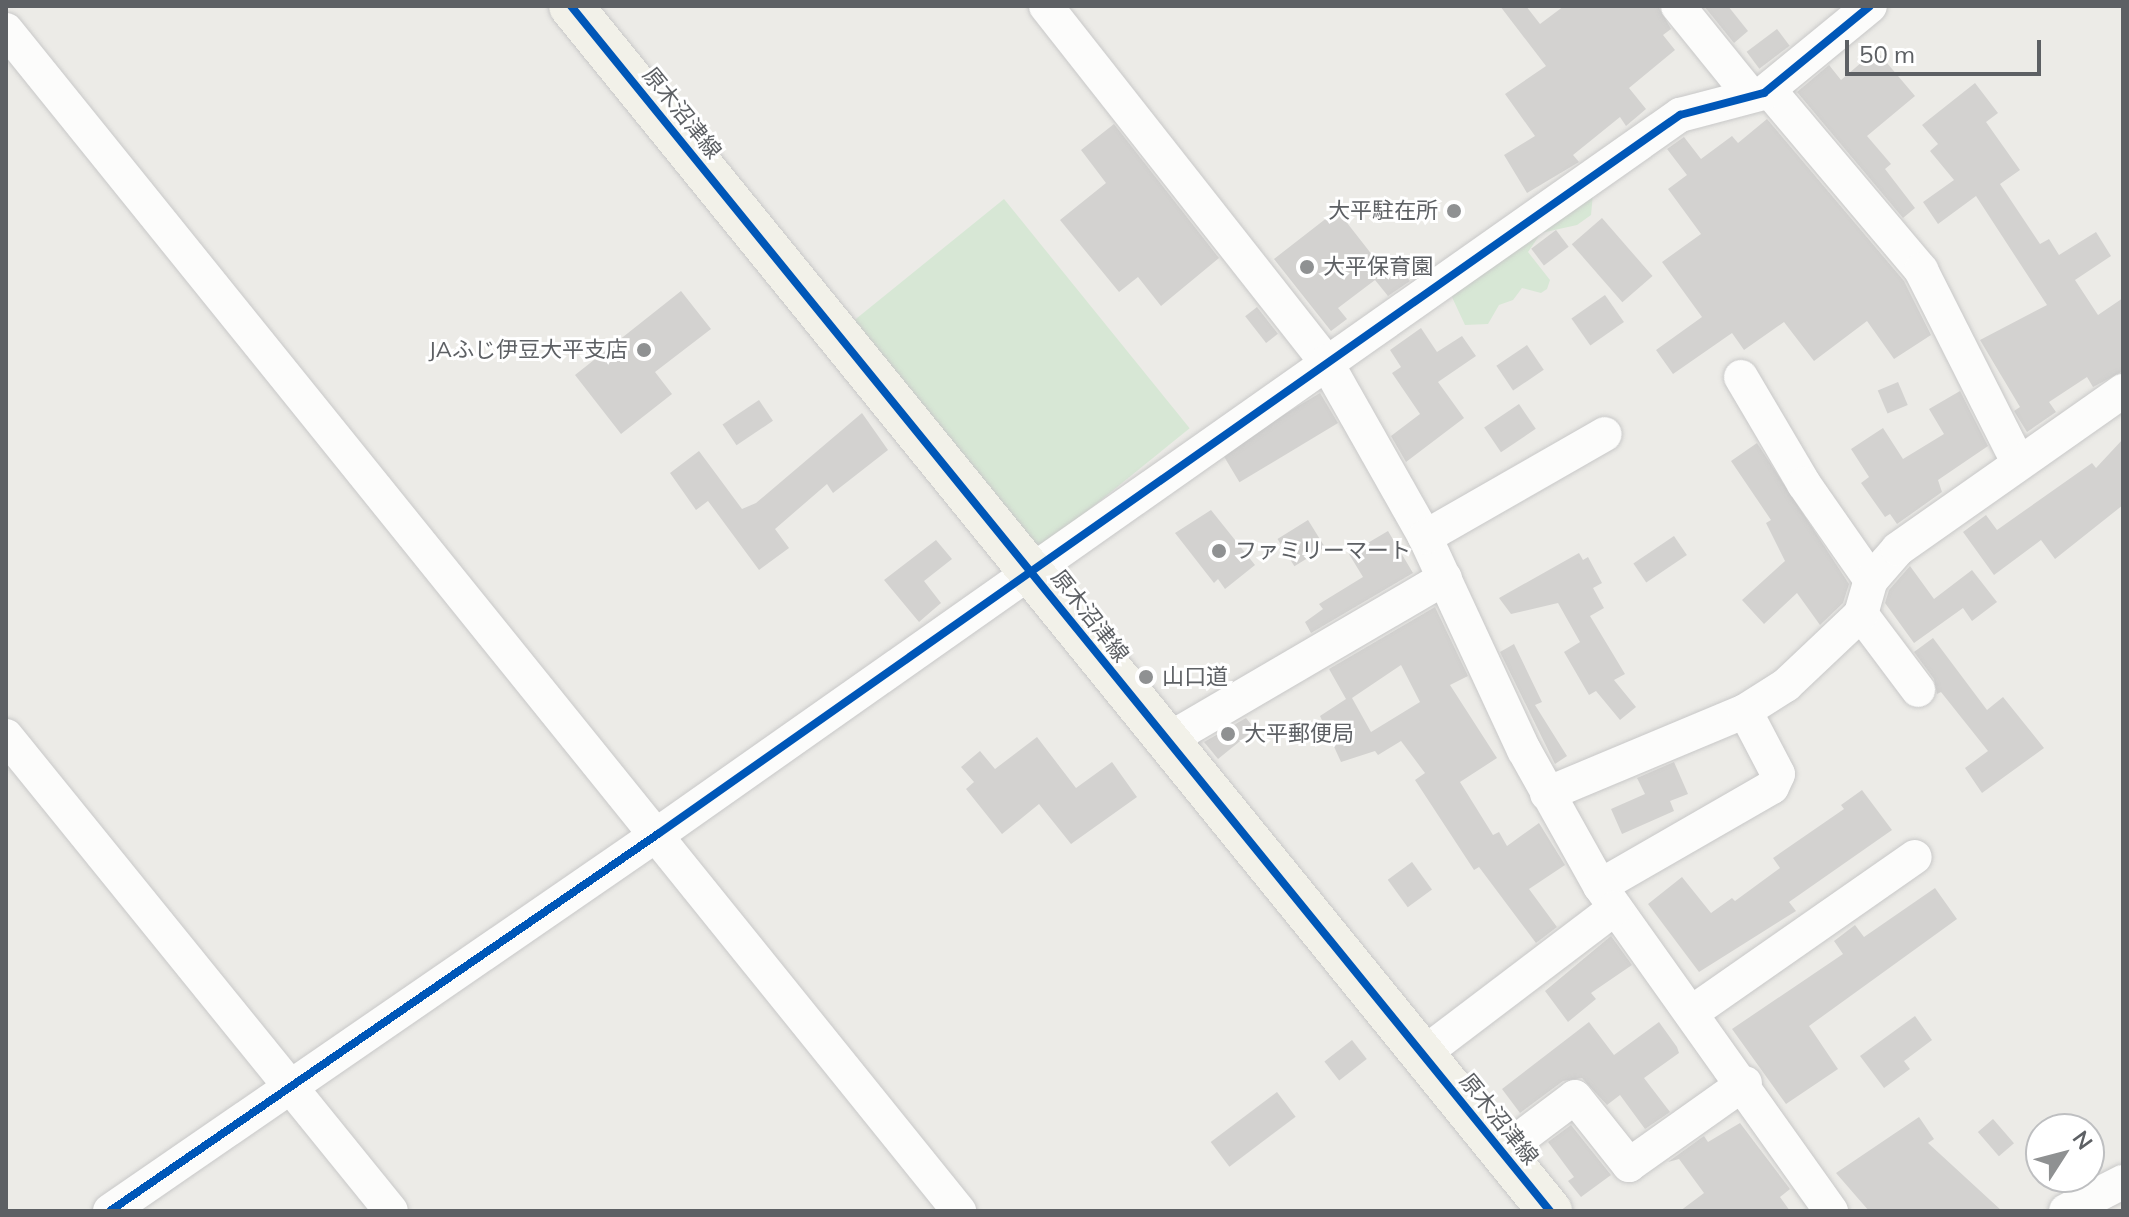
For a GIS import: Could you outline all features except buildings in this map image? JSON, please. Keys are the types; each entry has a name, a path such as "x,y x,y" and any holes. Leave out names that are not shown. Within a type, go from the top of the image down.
{"main road":[{"name":"原木沼津線","path":"571,6 1550,1211"}],"street":[{"path":"1046,6 1326,362 1425,537 1547,794 1608,897 1694,1011 1831,1211"},
{"path":"1678,6 1921,270 2018,462"},
{"path":"110,1211 658,834 1680,115 1759,93 1870,6"},
{"path":"6,30 658,834 959,1211"},
{"path":"1741,377 1804,484 1871,580"},
{"path":"1547,794 1745,711 1786,685 1861,614 1871,580 1898,549 2123,391"},
{"path":"1425,537 1605,434"},
{"path":"1166,741 1445,578"},
{"path":"1861,614 1918,690"},
{"path":"1423,1054 1608,897 1772,787 1778,774 1745,711"},
{"path":"6,736 391,1211"},
{"path":"1694,1011 1915,857"},
{"path":"1502,1152 1575,1097 1629,1165 1745,1083"},
{"path":"2066,1211 2123,1182"}],"green space":[{"path":"1593,194 1591,215 1577,225 1541,233 1528,252 1550,280 1547,289 1541,293 1522,288 1513,300 1499,305 1488,324 1465,325 1451,295"},
{"path":"1004,199 1190,428 1038,551 852,322"}],"cycle path":[{"path":"571,6 1550,1211"},
{"path":"110,1211 658,834 1680,115 1764,93 1870,6"}],"place":[{"name":"大平駐在所","path":"1454,211"},
{"name":"大平保育園","path":"1307,267"},
{"name":"JAふじ伊豆大平支店","path":"644,350"},
{"name":"ファミリーマート","path":"1219,551"},
{"name":"山口道","path":"1146,677"},
{"name":"大平郵便局","path":"1228,734"}]}
